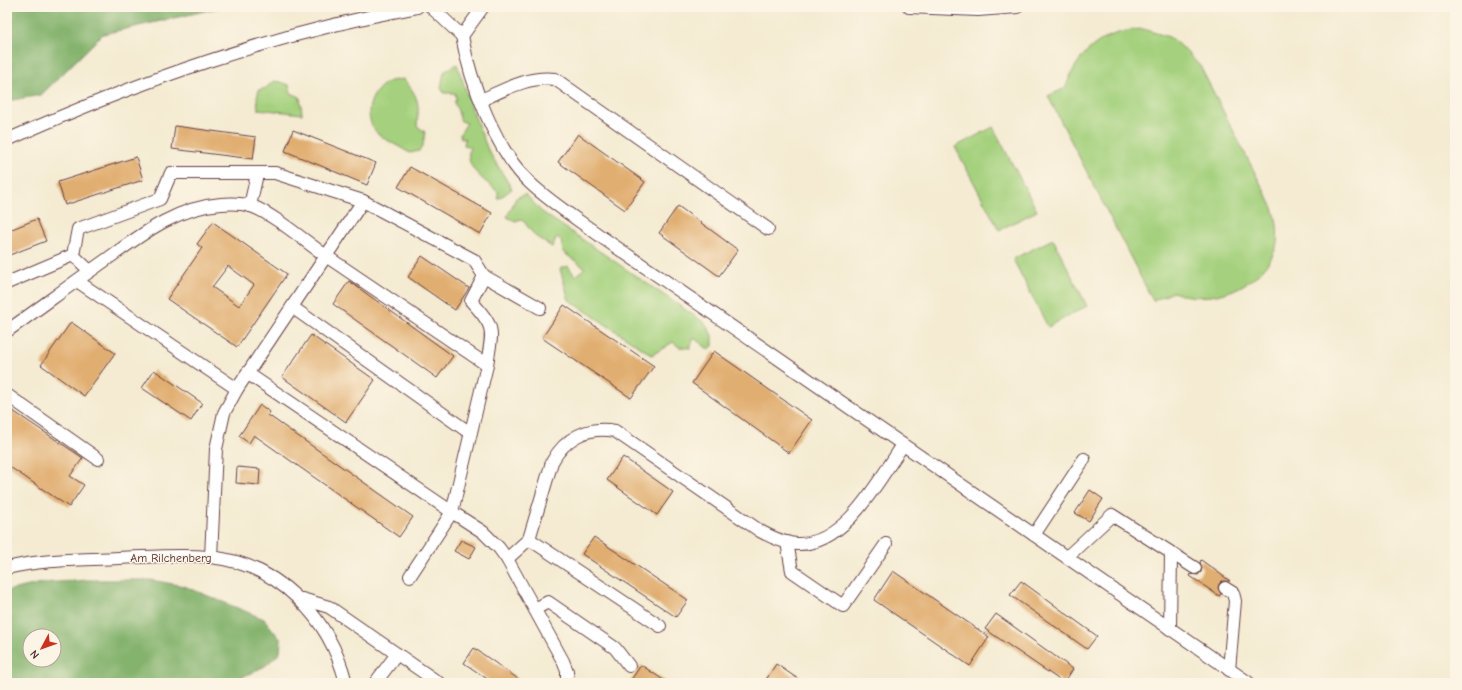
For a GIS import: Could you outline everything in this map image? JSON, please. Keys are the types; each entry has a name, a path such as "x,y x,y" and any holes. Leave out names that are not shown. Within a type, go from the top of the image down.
{"street":[{"path":"7,140 98,101 164,75 222,55 338,24 417,7"},
{"path":"431,7 462,36 466,60 494,133 509,160 530,183 603,238 1249,683"},
{"path":"462,36 483,7"},
{"path":"909,7 978,10 1017,7"},
{"path":"482,100 525,81 540,77 555,79 768,229"},
{"path":"73,255 78,229 160,199 171,173 275,173 363,201 474,260 484,276 540,308"},
{"path":"250,206 258,174"},
{"path":"160,199 169,218"},
{"path":"210,557 216,449 224,413 237,389 363,201"},
{"path":"7,331 153,227 169,218 199,207 234,203 250,206 263,211 326,256 487,365"},
{"path":"73,255 90,271"},
{"path":"7,283 73,255"},
{"path":"410,576 452,512 487,365 491,326 486,317 471,301 484,276"},
{"path":"77,281 237,389"},
{"path":"292,307 470,433"},
{"path":"248,374 492,539 507,559 563,661 567,671 567,683"},
{"path":"7,395 98,459"},
{"path":"507,559 529,539 552,462 558,451 578,436 588,431 602,429 615,431 760,531 773,538 798,544 821,540 844,525 858,509 903,445"},
{"path":"1034,535 1084,459"},
{"path":"1067,557 1112,515 1195,568"},
{"path":"529,539 660,626"},
{"path":"787,542 792,571 844,606 886,544"},
{"path":"1170,629 1171,553"},
{"name":"Am Rilchenberg","path":"7,568 30,564 87,559 210,557 233,562 262,573 299,598 310,609 339,656 346,683"},
{"path":"1225,588 1233,593 1236,601 1229,670"},
{"path":"299,598 329,607 438,683"},
{"path":"535,609 548,602 615,648 629,666"},
{"path":"376,683 397,654"}],"green space":[{"path":"7,7 223,7 103,34 41,95 7,101"},
{"path":"1143,29 1169,37 1179,44 1200,66 1273,208 1276,218 1277,245 1268,263 1258,275 1246,284 1217,295 1202,297 1187,296 1173,292 1153,301 1048,96 1062,90 1065,87 1081,58 1095,44 1122,32"},
{"path":"457,64 473,112 488,150 512,189 498,199 498,192 476,173 472,167 469,154 470,147 464,145 465,138 461,139 460,134 467,123 461,121 454,103 456,99 455,93 444,93 441,88 444,72"},
{"path":"403,79 415,94 418,108 417,126 425,132 423,145 419,151 410,153 389,142 378,134 370,121 369,113 372,99 381,86 390,81"},
{"path":"273,81 289,85 291,93 300,97 302,114 258,109 257,97 259,90 266,88"},
{"path":"993,127 1037,211 999,230 955,147"},
{"path":"525,194 542,212 705,323 713,337 713,346 708,349 694,338 690,348 679,347 673,342 652,355 569,300 560,269 568,266 575,276 585,268 563,252 561,240 557,237 552,247 535,236 522,219 515,221 507,217 516,198"},
{"path":"1053,239 1087,306 1048,327 1013,259"},
{"path":"87,580 151,580 184,586 264,619 281,640 280,653 265,666 230,683 7,683 7,591 42,583"}],"building":[{"path":"175,126 256,137 253,159 172,149"},
{"path":"293,130 376,163 367,185 285,151"},
{"path":"578,134 645,182 625,210 558,162"},
{"path":"136,157 143,180 65,205 58,182"},
{"path":"410,167 492,213 480,234 398,187"},
{"path":"678,206 738,250 719,276 659,233"},
{"path":"37,219 46,241 7,256 7,231"},
{"path":"213,222 287,274 237,347 167,299 202,248 197,244","holes":["228,266 254,285 239,306 212,287"]},
{"path":"422,256 469,288 455,310 408,277"},
{"path":"349,281 453,356 437,378 333,304"},
{"path":"564,305 654,366 631,398 542,338"},
{"path":"71,322 115,353 84,396 41,365"},
{"path":"311,335 375,380 346,422 282,377"},
{"path":"714,351 812,420 789,453 692,383"},
{"path":"154,370 202,403 191,421 142,388"},
{"path":"260,405 270,412 268,415 413,517 399,537 254,435 249,443 239,436"},
{"path":"7,407 83,458 70,476 84,485 69,507 7,465"},
{"path":"623,457 673,492 657,515 607,480"},
{"path":"237,467 260,469 259,485 236,483"},
{"path":"1090,490 1103,499 1089,521 1075,513"},
{"path":"594,537 688,600 676,617 582,554"},
{"path":"461,540 476,547 469,559 454,551"},
{"path":"1201,560 1230,581 1222,581 1219,584 1218,588 1221,594 1219,596 1190,576 1191,574 1198,575 1201,572"},
{"path":"893,571 989,637 970,666 874,600"},
{"path":"1021,581 1097,636 1087,649 1010,595"},
{"path":"996,614 1073,669 1064,683 985,629"},
{"path":"474,648 524,683 493,683 464,663"},
{"path":"776,664 804,683 764,683"},
{"path":"641,665 668,683 629,683"}]}
